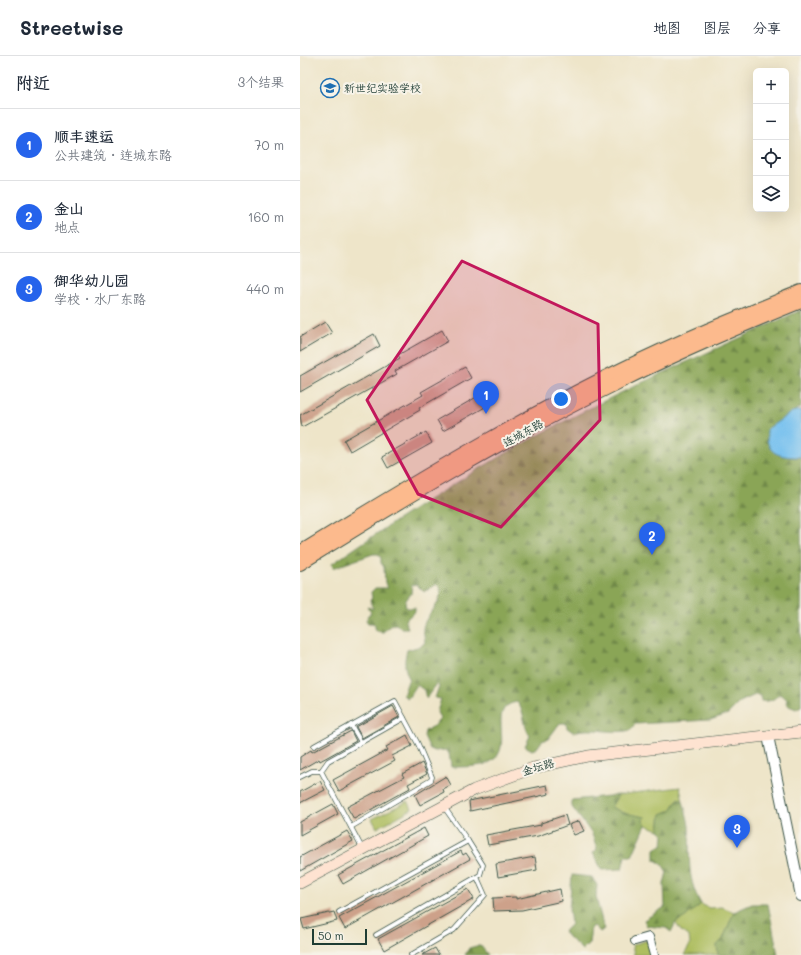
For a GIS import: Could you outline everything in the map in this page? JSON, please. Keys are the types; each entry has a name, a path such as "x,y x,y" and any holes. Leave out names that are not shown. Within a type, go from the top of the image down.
{"main road":[{"name":"连城东路","path":"300,552 467,452 586,388 686,339 801,291"},
{"name":"连城东路","path":"300,564 400,502 544,421 690,348 801,302"},
{"name":"金坛路","path":"300,884 444,806 493,782 533,768 564,760 588,756 801,732"}],"street":[{"path":"768,736 801,896"},
{"path":"635,942 649,937 654,955"}],"lane":[{"path":"314,746 395,701 418,744 432,776 431,780 351,827"},
{"path":"320,771 328,761 404,718"},
{"path":"351,725 361,742"},
{"path":"300,777 312,771 320,771"},
{"path":"320,771 363,851"},
{"path":"376,935 480,875 483,865 444,806"},
{"path":"339,912 468,841"},
{"path":"411,955 454,930 472,911 485,895 478,876"}],"highlighted area":[{"path":"462,261 598,324 600,420 501,527 418,494 367,400"}],"green space":[{"path":"801,310 801,407 783,419 789,457 801,457 801,706 796,709 789,706 786,703 787,699 779,694 775,698 766,701 761,701 761,695 755,695 740,702 728,714 710,720 635,724 631,730 617,732 580,730 573,732 567,728 566,723 560,723 548,739 542,741 537,748 532,750 525,746 530,736 522,710 517,702 507,706 502,713 502,742 500,752 494,760 478,766 451,767 449,753 445,750 435,751 430,749 424,736 425,731 435,725 440,719 437,712 441,699 435,698 439,686 437,684 426,698 424,690 417,685 408,698 403,695 409,678 405,664 407,650 421,646 425,642 423,629 424,623 439,600 440,589 437,584 424,592 416,584 412,585 411,594 406,600 405,605 407,608 415,608 415,612 405,620 408,628 400,628 396,624 391,625 382,633 375,629 375,625 368,623 366,620 371,612 367,607 373,609 370,600 372,598 371,592 375,588 388,588 385,583 384,567 381,563 381,558 378,554 373,554 333,568 332,564 446,489 535,437 623,392"},
{"path":"680,787 683,801 678,799 671,810 661,814 659,830 646,825 643,821 645,817 624,813 611,807 618,795"},
{"path":"618,795 611,807 624,813 645,817 643,821 646,825 632,856 625,856 622,869 602,870 593,853 597,849 592,834 572,807 572,800"},
{"path":"679,798 683,801 688,820 691,874 696,894 701,904 684,918 676,922 671,932 666,928 647,926 644,920 665,907 664,884 667,872 662,864 655,860 655,849 663,844 664,835 659,830 661,814 671,810"},
{"path":"408,801 412,809 377,828 372,819"},
{"path":"572,875 592,877 597,885 596,897 604,929 600,932 594,926 591,927 589,943 582,950 564,931 571,924 569,909"},
{"path":"701,904 709,908 722,907 734,912 723,939 717,945 718,955 684,955 690,945 689,936 681,931 675,922 684,918"},
{"path":"752,904 768,904 778,955 718,955 717,945 723,939 734,912"},
{"path":"648,940 652,955 634,955 632,945"},
{"path":"480,945 488,955 465,955 469,948"}],"water":[{"path":"801,410 801,457 786,456 775,453 768,444 767,429 792,412"}],"building":[{"path":"325,322 332,333 300,352 300,337"},
{"path":"442,330 448,341 395,371 397,374 302,427 300,415 400,358 398,355"},
{"path":"374,334 380,346 300,392 300,376"},
{"path":"465,367 471,378 350,451 344,440 423,395 421,392"},
{"path":"480,395 487,406 443,431 437,420"},
{"path":"426,432 432,443 388,468 382,457"},
{"path":"393,706 399,717 362,738 356,727"},
{"path":"351,731 356,741 320,761 319,759 300,770 300,757 311,750 312,752"},
{"path":"407,735 412,746 392,756 395,761 339,791 333,780 388,750 386,747"},
{"path":"422,763 427,774 408,784 410,788 354,819 347,807 404,777 402,774"},
{"path":"446,776 451,785 443,789 444,792 420,805 415,795"},
{"path":"320,781 325,790 300,803 300,792"},
{"path":"547,785 549,794 470,811 469,801"},
{"path":"333,804 338,814 300,835 300,822"},
{"path":"565,815 568,825 538,836 488,845 486,835 541,825 541,823"},
{"path":"579,821 584,831 574,835 569,825"},
{"path":"424,828 428,836 343,884 338,875"},
{"path":"347,831 353,841 300,871 300,857"},
{"path":"461,851 463,855 466,853 470,859 345,929 339,918"},
{"path":"535,857 537,870 498,877 496,864"},
{"path":"468,889 474,899 384,950 378,939"},
{"path":"560,889 562,901 522,910 494,911 493,898 516,897 516,899"},
{"path":"334,912 337,921 304,929 301,919"},
{"path":"435,948 439,955 422,955"}],"place":[{"name":"新世纪实验学校","path":"330,88"},
{"name":"顺丰速运","path":"486,414"},
{"name":"金山","path":"652,555"},
{"name":"御华幼儿园","path":"737,848"}]}
